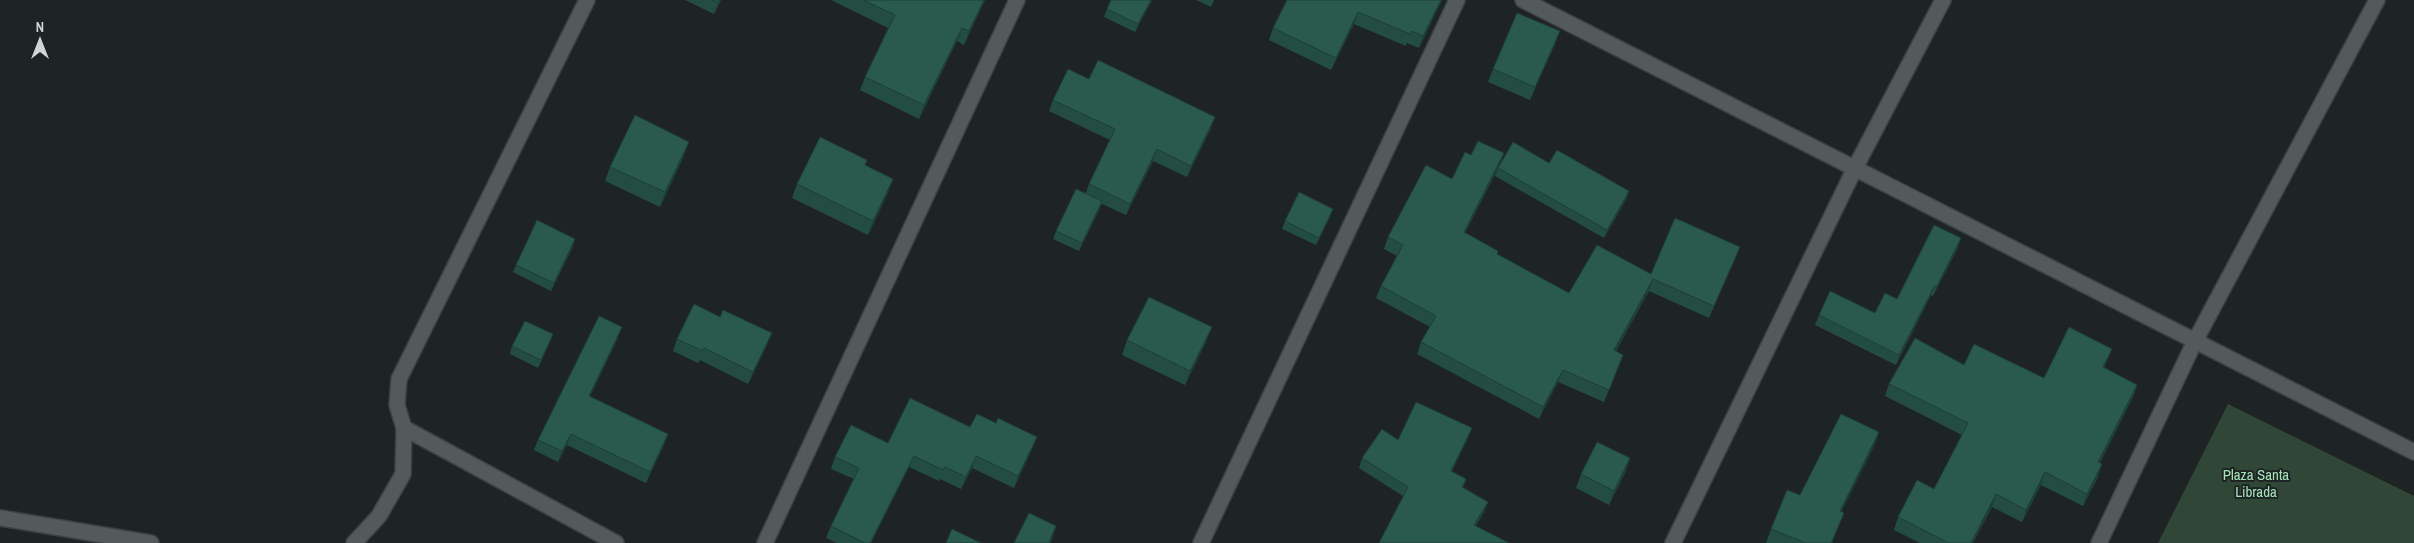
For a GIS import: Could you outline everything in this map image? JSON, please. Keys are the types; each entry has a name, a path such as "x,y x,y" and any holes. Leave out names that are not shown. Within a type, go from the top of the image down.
{"street":[{"path":"354,543 380,516 403,474 404,428 396,405 399,379 587,0"},
{"path":"765,543 1018,0"},
{"path":"1201,543 1457,0"},
{"path":"1523,0 2414,452"},
{"path":"1673,543 1856,168 1943,0"},
{"path":"2099,543 2195,340 2377,0"},
{"path":"404,428 616,543"},
{"path":"0,518 151,543"}],"green space":[{"name":"Plaza Santa Librada","path":"2228,404 2414,496 2414,543 2158,543"}],"building":[{"path":"863,0 984,0 969,31 962,28 924,105 865,77 895,15"},
{"path":"1111,0 1151,0 1138,24 1107,9"},
{"path":"1287,0 1441,0 1423,36 1412,31 1410,34 1358,12 1336,58 1273,28"},
{"path":"1517,13 1560,31 1535,87 1493,69"},
{"path":"1098,60 1215,117 1191,166 1157,149 1130,204 1089,184 1115,129 1053,100 1068,69 1089,79"},
{"path":"635,115 689,142 665,192 610,167"},
{"path":"820,137 867,160 865,165 893,179 873,221 797,184"},
{"path":"1478,141 1504,153 1464,232 1498,251 1497,254 1569,293 1597,245 1651,274 1675,218 1740,247 1714,306 1653,279 1614,350 1623,355 1609,390 1563,370 1543,407 1421,342 1436,316 1381,286 1403,245 1388,237 1426,165 1452,179 1465,152 1471,155"},
{"path":"1513,142 1549,163 1557,150 1629,191 1607,230 1498,168"},
{"path":"1076,189 1102,201 1082,243 1056,231"},
{"path":"1299,192 1333,209 1319,238 1285,221"},
{"path":"537,220 575,239 554,283 516,265"},
{"path":"1934,225 1961,238 1899,355 1819,315 1830,291 1875,313 1885,293 1897,299"},
{"path":"1149,297 1212,327 1190,371 1127,340"},
{"path":"694,304 720,317 723,310 772,333 753,372 704,348 703,351 677,339"},
{"path":"599,316 622,327 589,396 668,434 650,472 571,434 562,451 538,440"},
{"path":"525,321 553,334 541,360 512,346"},
{"path":"2069,327 2112,349 2103,367 2137,385 2098,462 2102,464 2087,494 2045,472 2026,510 1996,494 1971,543 1949,543 1898,517 1917,480 1934,489 1968,423 1889,384 1915,338 1964,365 1974,344 2044,378"},
{"path":"910,398 970,427 977,414 996,423 998,418 1037,437 1018,476 976,456 966,477 945,467 943,470 914,456 870,543 865,543 831,526 859,468 835,457 851,425 888,443"},
{"path":"1416,402 1472,428 1451,471 1466,479 1462,487 1488,502 1474,525 1509,543 1379,543 1408,487 1362,458 1382,429 1398,440"},
{"path":"1841,414 1879,432 1840,511 1844,513 1831,543 1806,543 1771,529 1787,490 1800,495"},
{"path":"1597,442 1630,458 1614,491 1581,474"},
{"path":"1029,513 1056,526 1049,542 1051,543 1014,543"},
{"path":"952,529 981,543 946,543"}]}
